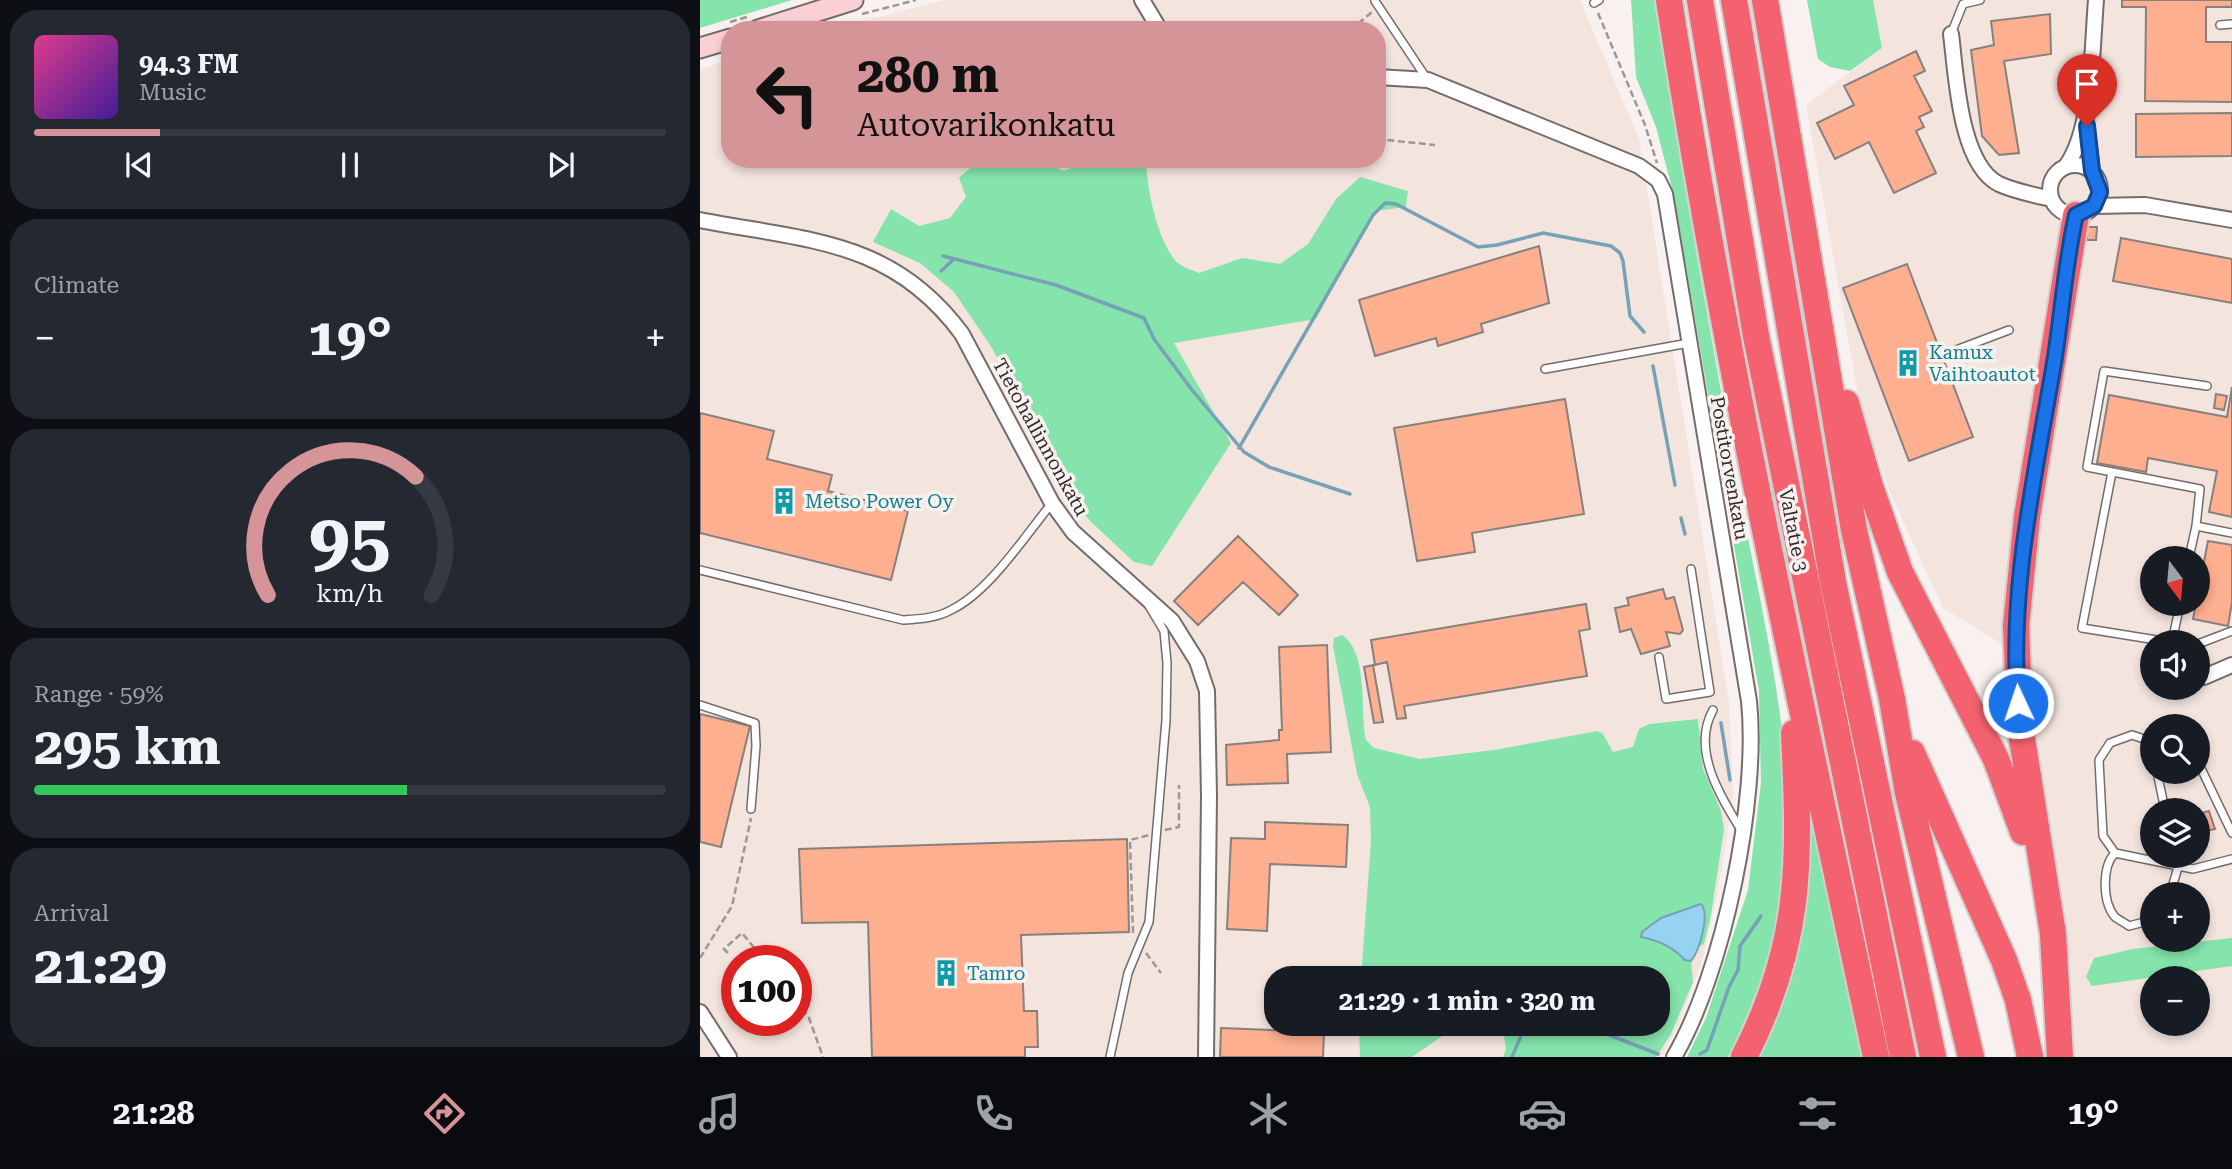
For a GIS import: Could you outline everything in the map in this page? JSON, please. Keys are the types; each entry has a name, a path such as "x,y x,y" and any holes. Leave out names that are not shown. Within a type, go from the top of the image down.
{"highway":[{"path":"1669,0 1695,163 1772,565 1876,1057"},
{"name":"Valtatie 3","path":"1700,0 1756,336 1903,1057"},
{"name":"Valtatie 3","path":"1734,0 1833,582 1933,1057"},
{"path":"1765,0 1854,530 1892,699 1908,793 1971,1057"},
{"path":"2060,1057 2049,909 2020,726 2016,626 2027,517 2085,211"},
{"path":"1819,322 1832,350 1870,486 1900,572 1980,726 2011,796 2033,867 2054,976"},
{"path":"1744,1057 1766,1011 1789,940 1798,862 1794,732 1772,565"},
{"path":"1892,699 1904,724 1915,763 2004,960 2018,1000 2030,1057"}],"main road":[{"path":"786,21 853,0"},
{"path":"700,48 721,41"}],"street":[{"path":"1142,0 1155,21"},
{"path":"1155,0 1158,21"},
{"path":"2006,186 2037,184 2052,179 2066,166 2074,153 2085,110 2096,0"},
{"path":"1951,34 1967,137 1980,165 1998,184 2051,199 2060,211 2145,205"},
{"path":"1386,78 1428,80 1639,166 1658,180"},
{"path":"2085,110 2092,171 2100,187 2145,205 2232,219"},
{"path":"2066,166 2082,166 2092,171"},
{"path":"2051,199 2052,179"},
{"name":"Postitorvenkatu","path":"1658,180 1665,194 1749,701 1751,749 1743,834 1712,968 1697,1009 1674,1057"},
{"path":"2085,211 2100,187"},
{"name":"Tietohallinnonkatu","path":"700,220 862,252 920,287 945,311 962,334 1052,503 1086,547 1172,621 1186,640 1197,661 1207,691 1209,796 1206,1057"},
{"path":"2210,669 2232,665"},
{"path":"700,1012 729,1057"}],"lane":[{"path":"1951,34 1963,4 1980,0"},
{"path":"1377,4 1428,80"},
{"path":"2220,25 2232,24"},
{"path":"1956,350 2009,330"},
{"path":"1545,369 1689,343"},
{"path":"2192,546 2200,489 2087,467 2104,371 2207,386"},
{"path":"2112,472 2082,628 2140,637"},
{"path":"700,570 903,620 926,618 950,611 973,596 1052,503"},
{"path":"2196,526 2232,533"},
{"path":"1659,657 1666,699 1710,692 1691,569"},
{"path":"1110,1057 1128,973 1149,922 1166,720 1164,631 1141,594"},
{"path":"2210,639 2232,631"},
{"path":"700,705 755,723 751,809"},
{"path":"1713,710 1707,721 1706,754 1716,786 1743,834"},
{"path":"2140,738 2132,735 2110,743 2099,760 2103,836 2115,853 2140,856"},
{"path":"2209,784 2232,833"},
{"path":"2115,853 2108,860 2106,872 2107,894 2114,916 2129,926 2140,923"},
{"path":"2210,865 2232,859"}],"path":[{"path":"1597,2 1645,125 1656,161 1658,180"},
{"path":"1359,21 1377,4"},
{"path":"1386,140 1435,145"},
{"path":"700,958 732,906 753,809 753,784"},
{"path":"728,945 742,933 752,945"},
{"path":"812,1026 823,1057"}],"shaded area":[{"path":"944,0 1580,0 1639,139 1729,703 1733,797 1717,896 1701,965 1677,1029 1661,1057 700,1057 700,70 721,62 721,168 1386,168 1386,21 864,21"},
{"path":"1873,0 2232,0 2232,1057 2070,1057 2040,807 2028,660 1943,608 1888,488 1859,400 1806,105 1882,48"}],"green space":[{"path":"700,0 792,0 721,21 700,28"},
{"path":"1631,0 1654,0 1706,310 1778,697 1784,748 1787,849 1782,899 1761,980 1728,1057 1687,1057 1706,1018 1748,890 1761,783 1759,691 1674,196 1656,127 1636,77"},
{"path":"1807,0 1873,0 1882,48 1850,71 1830,67 1818,59"},
{"path":"970,168 1058,168 1064,171 1071,168 1147,168 1158,225 1168,250 1177,262 1199,273 1242,258 1280,264 1308,244 1336,199 1360,177 1408,191 1406,207 1374,211 1316,319 1174,343 1231,443 1152,566 1134,562 1089,520 1060,481 992,348 954,292 920,263 873,242 891,209 919,226 950,218 966,197 959,178"},
{"path":"1342,635 1351,644 1356,655 1362,684 1366,740 1374,748 1420,759 1494,750 1598,731 1603,734 1613,752 1633,747 1639,729 1649,724 1698,719 1703,769 1721,811 1724,829 1704,944 1697,947 1705,916 1701,904 1661,918 1640,935 1652,938 1691,961 1693,982 1670,1036 1670,966 1362,966 1371,841 1370,807 1357,774 1333,646 1334,638"},
{"path":"1805,807 1813,807 1865,1057 1751,1057"},
{"path":"2232,938 2232,966 2210,969 2210,966 2140,966 2140,979 2092,986 2086,977 2094,958 2140,948 2140,952 2210,952 2210,940"},
{"path":"1359,1036 1442,1036 1412,1057 1360,1057"},
{"path":"1504,1036 1670,1036 1656,1057 1503,1057 1506,1049"}],"water":[{"path":"1701,904 1704,909 1703,932 1691,961 1685,960 1664,945 1641,937 1642,932 1661,918"}],"building":[{"path":"2122,0 2232,0 2232,7 2206,7 2206,42 2232,42 2232,102 2145,101 2146,7 2122,7"},
{"path":"2050,14 2051,54 2004,61 2019,153 1999,155 1982,136 1971,50 1994,45 1991,21"},
{"path":"1916,51 1925,71 1914,76 1932,111 1919,117 1924,127 1916,131 1936,173 1894,193 1869,142 1835,159 1817,123 1854,105 1844,86"},
{"path":"2232,113 2232,156 2136,157 2136,114"},
{"path":"2087,227 2097,227 2096,240 2087,240"},
{"path":"2121,238 2232,259 2232,303 2113,281"},
{"path":"1539,246 1549,303 1481,324 1483,332 1438,346 1436,338 1375,356 1359,300"},
{"name":"Kamux Vaihtoautot","path":"1907,264 1973,437 1909,461 1843,288"},
{"path":"2232,387 2232,517 2209,512 2217,471 2148,458 2146,472 2097,463 2109,395 2227,417"},
{"path":"2216,394 2227,396 2224,410 2214,408"},
{"path":"1565,399 1584,514 1472,533 1475,552 1417,561 1394,428"},
{"name":"Metso Power Oy","path":"700,413 774,431 767,459 832,475 828,491 908,511 891,580 700,533"},
{"path":"1238,536 1298,595 1279,615 1243,582 1198,625 1174,601"},
{"path":"2208,541 2232,545 2232,602 2228,626 2193,619 2194,616 2210,616 2210,546 2207,546"},
{"path":"1663,589 1666,599 1674,597 1683,630 1680,634 1666,632 1670,646 1641,654 1631,629 1620,632 1615,608 1629,605 1627,598"},
{"path":"1586,604 1590,629 1579,631 1587,676 1404,706 1406,718 1397,719 1387,662 1375,665 1371,640"},
{"path":"1327,645 1331,752 1287,754 1288,783 1227,785 1226,745 1279,740 1279,730 1282,730 1279,647"},
{"path":"1373,665 1383,722 1374,723 1364,667"},
{"path":"700,714 750,726 721,847 700,842"},
{"path":"2210,814 2215,829 2210,830"},
{"path":"1265,822 1348,825 1346,867 1270,864 1267,931 1227,929 1231,838 1265,839"},
{"name":"Tamro","path":"1127,839 1129,932 1021,935 1024,1011 1037,1011 1038,1047 1025,1047 1025,1057 872,1057 868,922 802,923 799,849"},
{"path":"1221,1028 1264,1030 1264,1036 1324,1036 1323,1057 1220,1057"}],"waterway":[{"path":"1239,448 1373,215 1385,203 1396,204 1478,247 1543,233 1611,246 1620,253 1623,261 1630,316 1644,332"},
{"path":"943,256 1056,285 1144,318 1154,339 1192,390 1244,452 1269,467 1350,494"},
{"path":"941,271 954,259"},
{"path":"1653,366 1675,485"},
{"path":"1681,518 1685,534"},
{"path":"1721,723 1730,780"},
{"path":"1700,1054 1707,1050 1729,987 1738,970 1740,946 1761,916"},
{"path":"1512,1057 1521,1036"},
{"path":"1612,1036 1658,1054"}],"place":[{"name":"Kamux Vaihtoautot","path":"1908,363"},
{"name":"Metso Power Oy","path":"784,501"},
{"name":"Tamro","path":"946,973"}],"route":[{"path":"2018,703 2018,582 2061,319 2072,234 2076,215 2089,211 2098,200 2100,192 2092,171 2087,126"}]}
